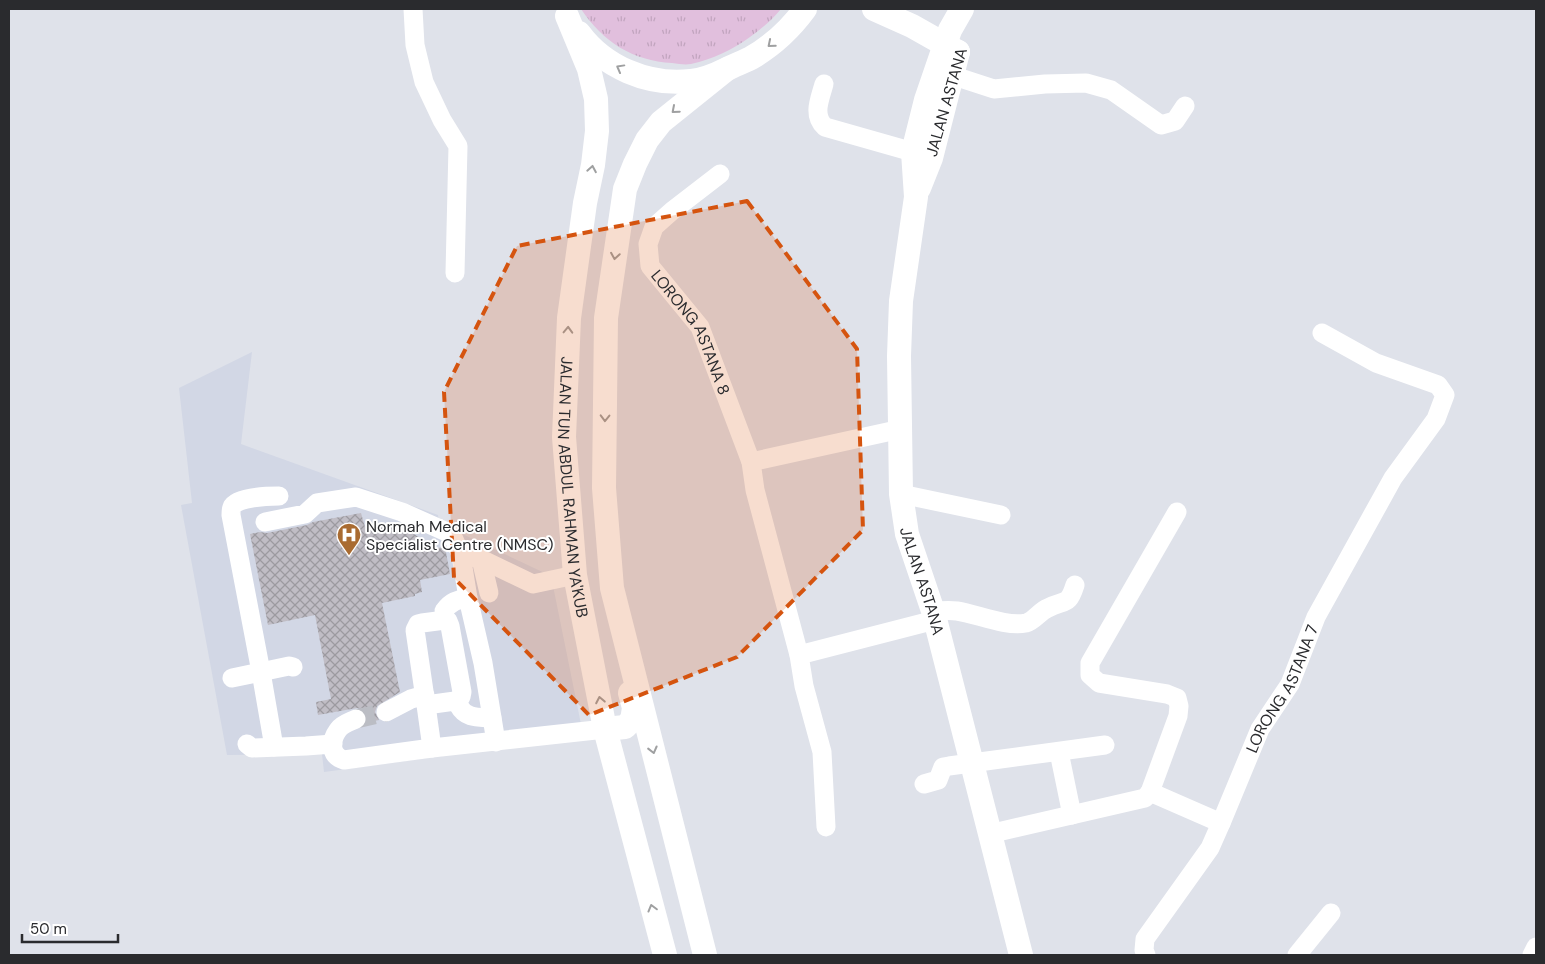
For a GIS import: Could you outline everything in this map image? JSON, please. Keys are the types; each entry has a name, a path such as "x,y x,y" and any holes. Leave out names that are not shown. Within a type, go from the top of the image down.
{"main road":[{"path":"874,9 910,17 954,41"},
{"name":"JALAN ASTANA","path":"916,197 931,158 951,75 954,41 962,9"},
{"name":"JALAN ASTANA","path":"978,9 954,41 926,100 913,152 916,197 901,301 899,356 902,494 907,534 934,615 973,762 989,834 1022,955"},
{"path":"566,12 592,48 628,72 656,79 691,82 717,75 765,49 806,11"},
{"name":"JALAN TUN ABDUL RAHMAN YA'KUB","path":"566,12 589,70 596,99 597,131 569,318 564,436 575,575 605,729 664,955"},
{"path":"910,17 930,54 932,66 926,100"},
{"name":"JALAN TUN ABDUL RAHMAN YA'KUB","path":"705,955 612,588 604,488 606,318 625,189 635,164 643,148 661,122 727,69"},
{"path":"605,729 625,727 632,720 634,708 613,612 612,588"}],"street":[{"path":"413,9 415,45 424,82 442,120 458,146 455,273"},
{"path":"951,75 994,89 1045,84 1086,83 1111,90 1161,125 1175,121 1185,106"},
{"path":"824,84 817,111 819,121 825,127 913,152"},
{"name":"LORONG ASTANA 8","path":"720,174 672,210 654,227 648,244 650,266 700,327 751,462 756,490 822,752 826,827"},
{"name":"LORONG ASTANA 7","path":"1146,955 1144,950 1145,938 1210,848 1260,729 1290,684 1316,617 1393,478 1436,419 1445,395 1438,385 1376,363 1322,333"},
{"path":"751,462 901,429"},
{"path":"902,494 1001,516"},
{"path":"274,747 231,515 232,507 236,502 255,497 279,496"},
{"path":"265,522 305,514 317,503 359,497 402,512 444,530 453,537 461,555 468,598 477,630 496,742"},
{"path":"989,834 1145,798 1150,792 1178,716 1179,706 1177,698 1167,694 1099,683 1090,675 1090,663 1176,512"},
{"path":"461,555 481,559 533,584 575,575"},
{"path":"481,559 489,594"},
{"path":"799,655 934,615 956,611 999,621 1017,624 1028,623 1047,608 1064,603 1071,598 1075,585"},
{"path":"444,611 449,603 468,598"},
{"path":"232,678 289,666 293,667"},
{"path":"386,712 411,699 426,700 432,748"},
{"path":"459,706 466,714 471,716 492,718"},
{"path":"356,719 338,730 332,749 336,757 344,760 432,748 605,729"},
{"path":"247,744 252,748 333,744"},
{"path":"924,784 938,780 941,760 973,762 1104,745"},
{"path":"1059,752 1072,815"},
{"path":"1150,792 1221,823"},
{"path":"1297,955 1331,912"},
{"path":"1532,955 1536,946"}],"highlighted area":[{"path":"747,201 857,349 863,530 737,657 589,715 454,578 444,392 517,246"}],"shaded area":[{"name":"Normah Medical Specialist Centre (NMSC)","path":"252,352 241,444 438,515 439,523 551,576 584,739 324,772 322,754 227,755 181,505 192,503 179,388"}],"green space":[{"path":"581,9 781,9 762,28 736,46 715,57 686,64 644,58 620,48 599,31"}],"building":[{"path":"361,513 365,527 399,523 407,526 409,531 436,548 445,547 450,574 420,580 422,592 415,594 415,596 382,603 400,692 377,706 375,712 379,720 366,723 366,714 363,710 357,708 318,715 316,702 331,699 315,615 268,625 250,534 267,533"}],"tunnel":[{"path":"356,719 386,712"}],"place":[{"name":"Normah Medical Specialist Centre (NMSC)","path":"349,556"}]}
